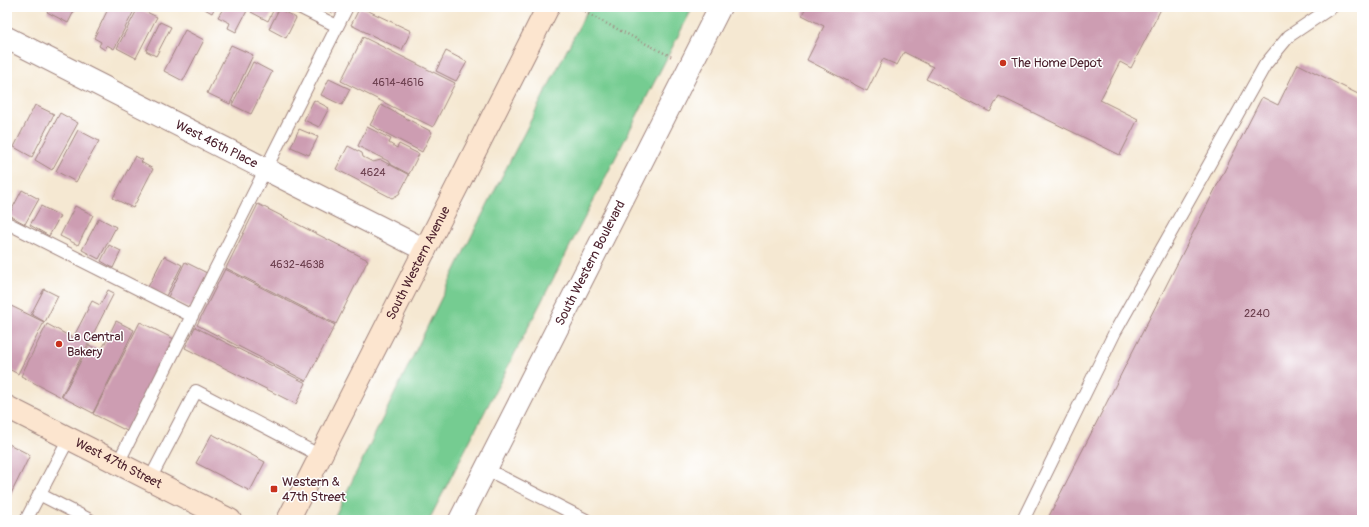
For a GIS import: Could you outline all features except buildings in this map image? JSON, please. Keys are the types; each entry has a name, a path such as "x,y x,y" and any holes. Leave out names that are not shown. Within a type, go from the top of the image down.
{"main road":[{"name":"South Western Avenue","path":"288,520 548,7"},
{"name":"West 47th Street","path":"7,406 230,520"}],"street":[{"name":"South Western Boulevard","path":"460,520 720,7"},
{"name":"West 46th Place","path":"7,38 425,250"}],"lane":[{"path":"299,7 338,26"},
{"path":"118,462 347,7"},
{"path":"1023,520 1115,332 1265,65 1289,36 1332,7"},
{"path":"7,223 192,316"},
{"path":"150,480 196,391 321,456"},
{"path":"26,520 69,438"},
{"path":"486,469 586,520"},
{"path":"39,494 90,520"}],"path":[{"path":"585,7 582,12 672,57"}],"green space":[{"path":"589,7 693,7 429,520 333,520 476,227"}],"place":[{"name":"The Home Depot","path":"1003,63"},
{"name":"La Central Bakery","path":"59,344"},
{"name":"Western & 47th Street","path":"274,489"}]}
